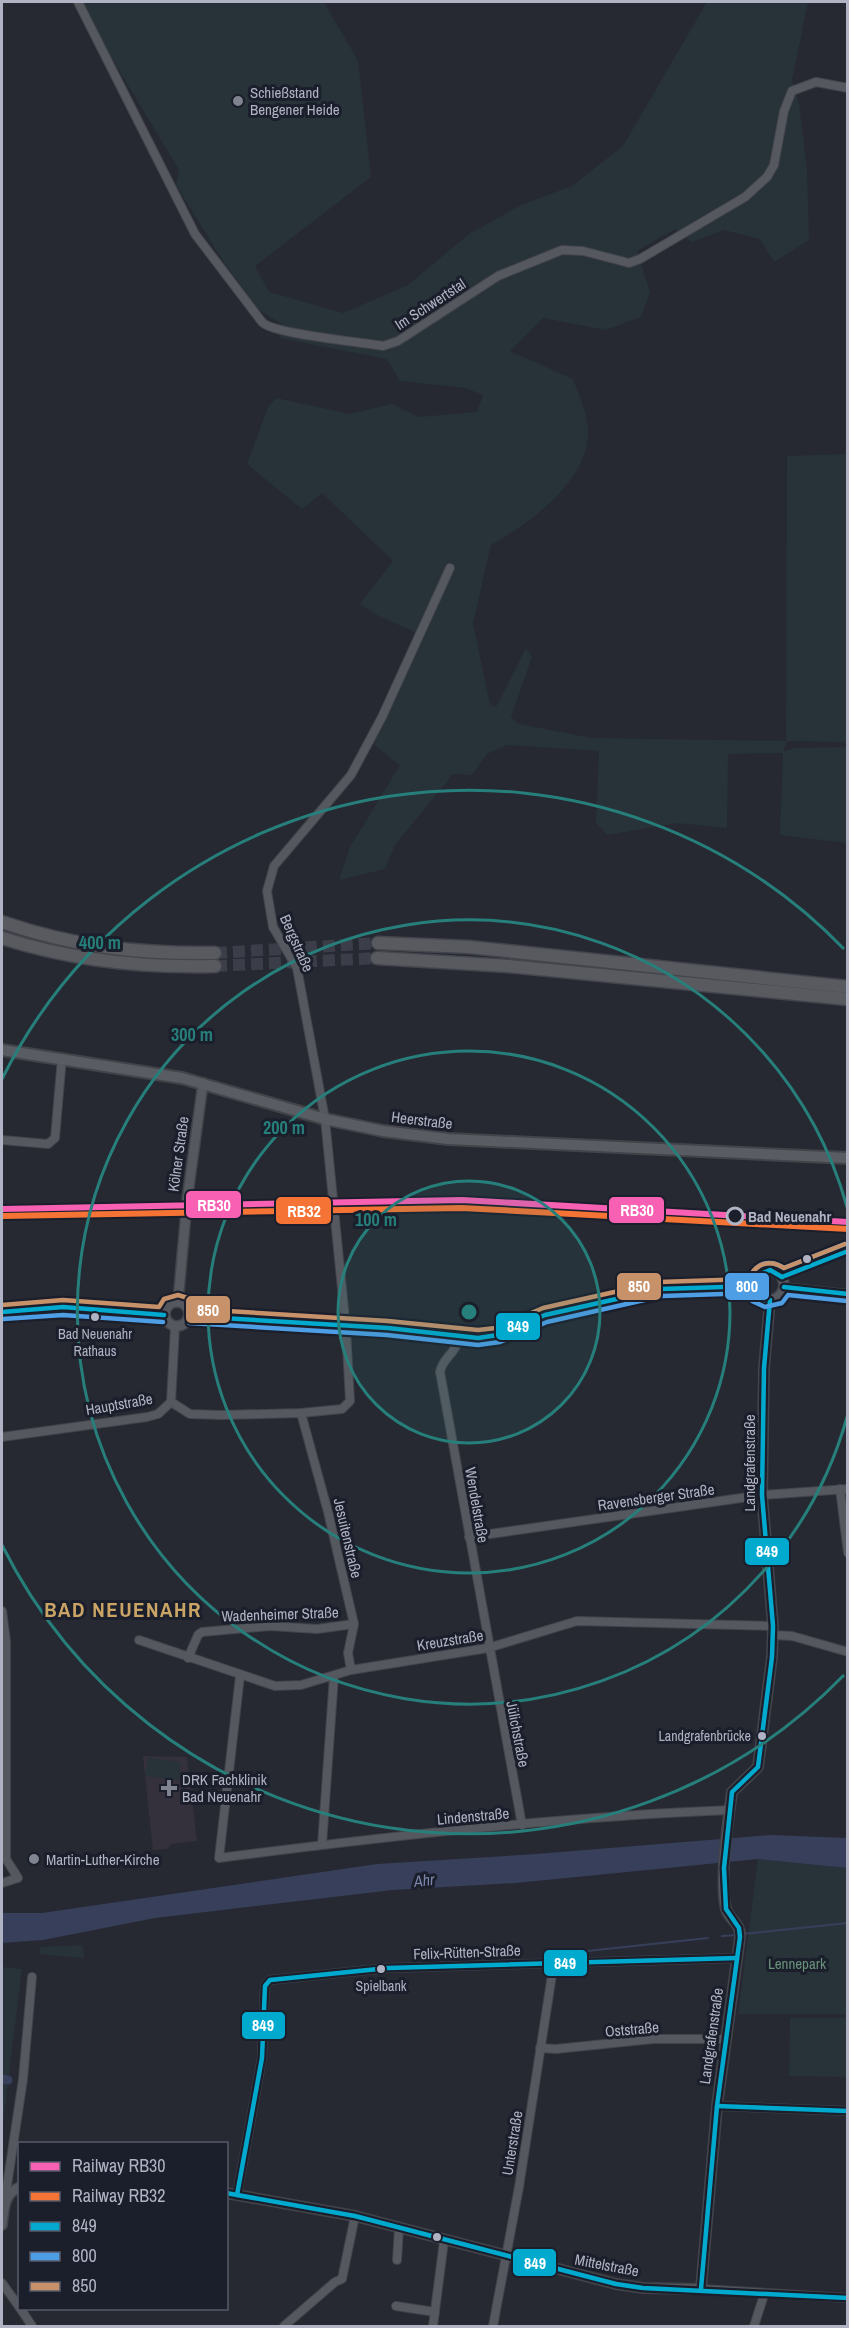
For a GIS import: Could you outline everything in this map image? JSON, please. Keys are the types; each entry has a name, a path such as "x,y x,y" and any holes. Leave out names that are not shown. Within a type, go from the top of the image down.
{"highway":[{"path":"2,922 61,941 93,947 156,953 214,953"},
{"path":"2,938 92,960 155,966 214,966"},
{"path":"378,943 469,947 848,987"},
{"path":"377,958 498,965 848,999"}],"main road":[{"name":"Heerstraße","path":"2,1050 62,1058 203,1083 325,1119 383,1131 448,1139 848,1158"}],"street":[{"name":"Im Schwertstal","path":"78,2 195,234 266,327 383,346 398,341 498,276 562,250 583,251 629,264 640,259 745,197 762,183 774,165 784,111 792,91 816,82 848,88"},
{"name":"Bergstraße","path":"342,1409 348,1404 350,1397 346,1325 325,1119 297,968 273,927 267,891 274,866 351,775 382,717 450,568"},
{"path":"2,1140 48,1144 55,1138 62,1058"},
{"name":"Kölner Straße","path":"178,1302 187,1201 203,1083"},
{"path":"770,1270 780,1275 784,1287 778,1297 770,1300 758,1296 754,1286 758,1275 770,1270"},
{"path":"189,1316 387,1328 459,1337 488,1337 545,1315 661,1289 754,1286"},
{"path":"784,1287 848,1294"},
{"name":"Landgrafenstraße","path":"701,2289 717,2106 740,1934 726,1908 725,1878 730,1809 732,1792 758,1767 773,1630 762,1495 765,1368 770,1300"},
{"path":"178,1302 186,1305 189,1316 185,1324 175,1327 167,1321 164,1315 168,1305 178,1302"},
{"path":"2,1312 35,1308 94,1307 164,1315"},
{"path":"171,1402 175,1327"},
{"name":"Wendelstraße","path":"459,1337 455,1351 441,1366 488,1648"},
{"name":"Hauptstraße","path":"2,1437 147,1417 158,1414 171,1402 190,1414 301,1413 342,1409"},
{"name":"Jesuitenstraße","path":"301,1413 328,1512 354,1624 348,1653 351,1670"},
{"path":"844,1489 848,1553"},
{"name":"Ravensberger Straße","path":"469,1537 762,1495 844,1489"},
{"path":"2,1611 6,1859 18,1878 2,1883"},
{"name":"Kreuzstraße","path":"139,1640 275,1686 301,1685 351,1670 488,1648 577,1621 773,1630 848,1652"},
{"name":"Wadenheimer Straße","path":"188,1658 198,1635 202,1632 270,1626 316,1629 354,1624"},
{"name":"Jülichstraße","path":"488,1648 522,1825"},
{"name":"Lindenstraße","path":"240,1676 219,1858 322,1845 620,1815 730,1809"},
{"path":"322,1845 334,1676"},
{"name":"Felix-Rütten-Straße","path":"237,2195 262,2058 265,1986 270,1980 387,1968 736,1958"},
{"name":"Unterstraße","path":"493,2326 554,1962"},
{"path":"2,2225 21,2088 32,1977"},
{"name":"Oststraße","path":"540,2048 556,2049 653,2039 726,2039"},
{"path":"717,2106 848,2111"},
{"path":"5,2200 18,2188"},
{"name":"Mittelstraße","path":"228,2193 355,2216 616,2284 764,2295 848,2298"},
{"path":"284,2326 326,2289 342,2279 355,2216"},
{"path":"397,2260 399,2228"},
{"path":"433,2326 444,2241"},
{"path":"2,2283 18,2305"},
{"path":"754,2326 764,2295"},
{"path":"396,2306 435,2312"},
{"path":"21,2310 32,2326"}],"shaded area":[{"name":"DRK Fachklinik Bad Neuenahr","path":"143,1756 187,1757 197,1841 171,1844 167,1849 153,1850"}],"green space":[{"path":"82,2 324,2 358,61 371,177 255,266 269,292 343,313 408,285 469,234 521,205 572,186 623,146 707,2 808,2 792,80 799,103 807,171 809,240 774,262 760,239 724,230 692,242 675,229 637,251 650,292 641,317 606,330 543,318 510,351 573,379 587,421 587,446 580,464 556,497 523,525 491,545 473,623 490,705 496,707 526,648 532,657 511,717 519,724 592,738 786,741 787,456 847,454 847,742 787,741 783,752 795,748 847,747 847,843 780,835 783,753 728,754 727,828 677,823 607,835 596,823 599,751 507,745 487,754 472,775 453,774 395,845 385,869 339,880 350,847 400,765 373,744 421,635 379,616 360,604 393,561 322,493 302,509 247,464 268,407 276,398 350,414 392,404 419,417 477,412 483,395 465,388 400,381 387,359 279,338 282,324 259,310 221,258 176,185 179,170 108,52"},
{"path":"148,1758 181,1762 179,1780 145,1776"},
{"name":"Lennepark","path":"758,1859 847,1868 847,2014 738,2014"},
{"path":"83,1945 84,1958 39,1954 40,1947"},
{"path":"2,1967 22,1969 2,2132"},
{"path":"790,2018 847,2018 847,2077 789,2076"}],"water":[{"name":"Ahr","path":"771,1835 847,1838 847,1868 758,1859 516,1883 393,1890 155,1918 43,1940 2,1943 2,1913 42,1913 377,1864"}],"waterway":[{"path":"743,1934 848,1923"},
{"path":"722,1936 738,1935"},
{"path":"569,1953 708,1938"},
{"path":"2,2079 8,2080"}],"tunnel":[{"path":"215,953 378,943"},
{"path":"215,966 377,958"}],"rail line":[{"name":"RB30","path":"2,1209 462,1200 848,1222"},
{"name":"RB32","path":"2,1216 462,1208 848,1229"}],"transit line":[{"name":"800","path":"845,1244 784,1268 765,1263 755,1269 747,1287 752,1301 765,1307 782,1303 788,1295 847,1301"},
{"name":"850","path":"2,1305 63,1300 159,1307 164,1299 178,1295 191,1299 195,1309 388,1321 478,1330 496,1328 543,1308 659,1282 749,1279 755,1269 763,1264 779,1265 784,1268 845,1244"},
{"name":"849","path":"782,1277 848,1251"},
{"name":"849","path":"764,1300 754,1289 758,1275 770,1270 782,1277"},
{"name":"849","path":"189,1316 388,1328 478,1338 498,1335 545,1315 661,1289 754,1286"},
{"name":"849","path":"784,1287 848,1294"},
{"name":"800","path":"189,1323 387,1335 478,1345 500,1342 547,1322 662,1296 754,1293"},
{"name":"849","path":"701,2289 717,2106 740,1937 739,1928 726,1909 724,1868 732,1792 758,1767 772,1657 773,1626 762,1495 764,1368 770,1300"},
{"name":"849","path":"2,1312 63,1307 164,1315"},
{"name":"800","path":"3,1319 63,1315 163,1322"},
{"name":"849","path":"237,2195 262,2058 265,1986 270,1980 388,1968 737,1958"},
{"name":"849","path":"717,2106 848,2111"},
{"name":"849","path":"228,2193 355,2216 616,2284 643,2288 848,2298"}],"place":[{"name":"Schießstand Bengener Heide","path":"238,101"},
{"name":"Bad Neuenahr","path":"735,1216"},
{"name":"Bad Neuenahr Rathaus","path":"95,1317"},
{"name":"Landgrafenbrücke","path":"762,1736"},
{"name":"DRK Fachklinik Bad Neuenahr","path":"169,1788"},
{"name":"Martin-Luther-Kirche","path":"34,1859"},
{"name":"Spielbank","path":"381,1969"}],"district":[{"name":"BAD NEUENAHR","path":"123,1609"}]}
